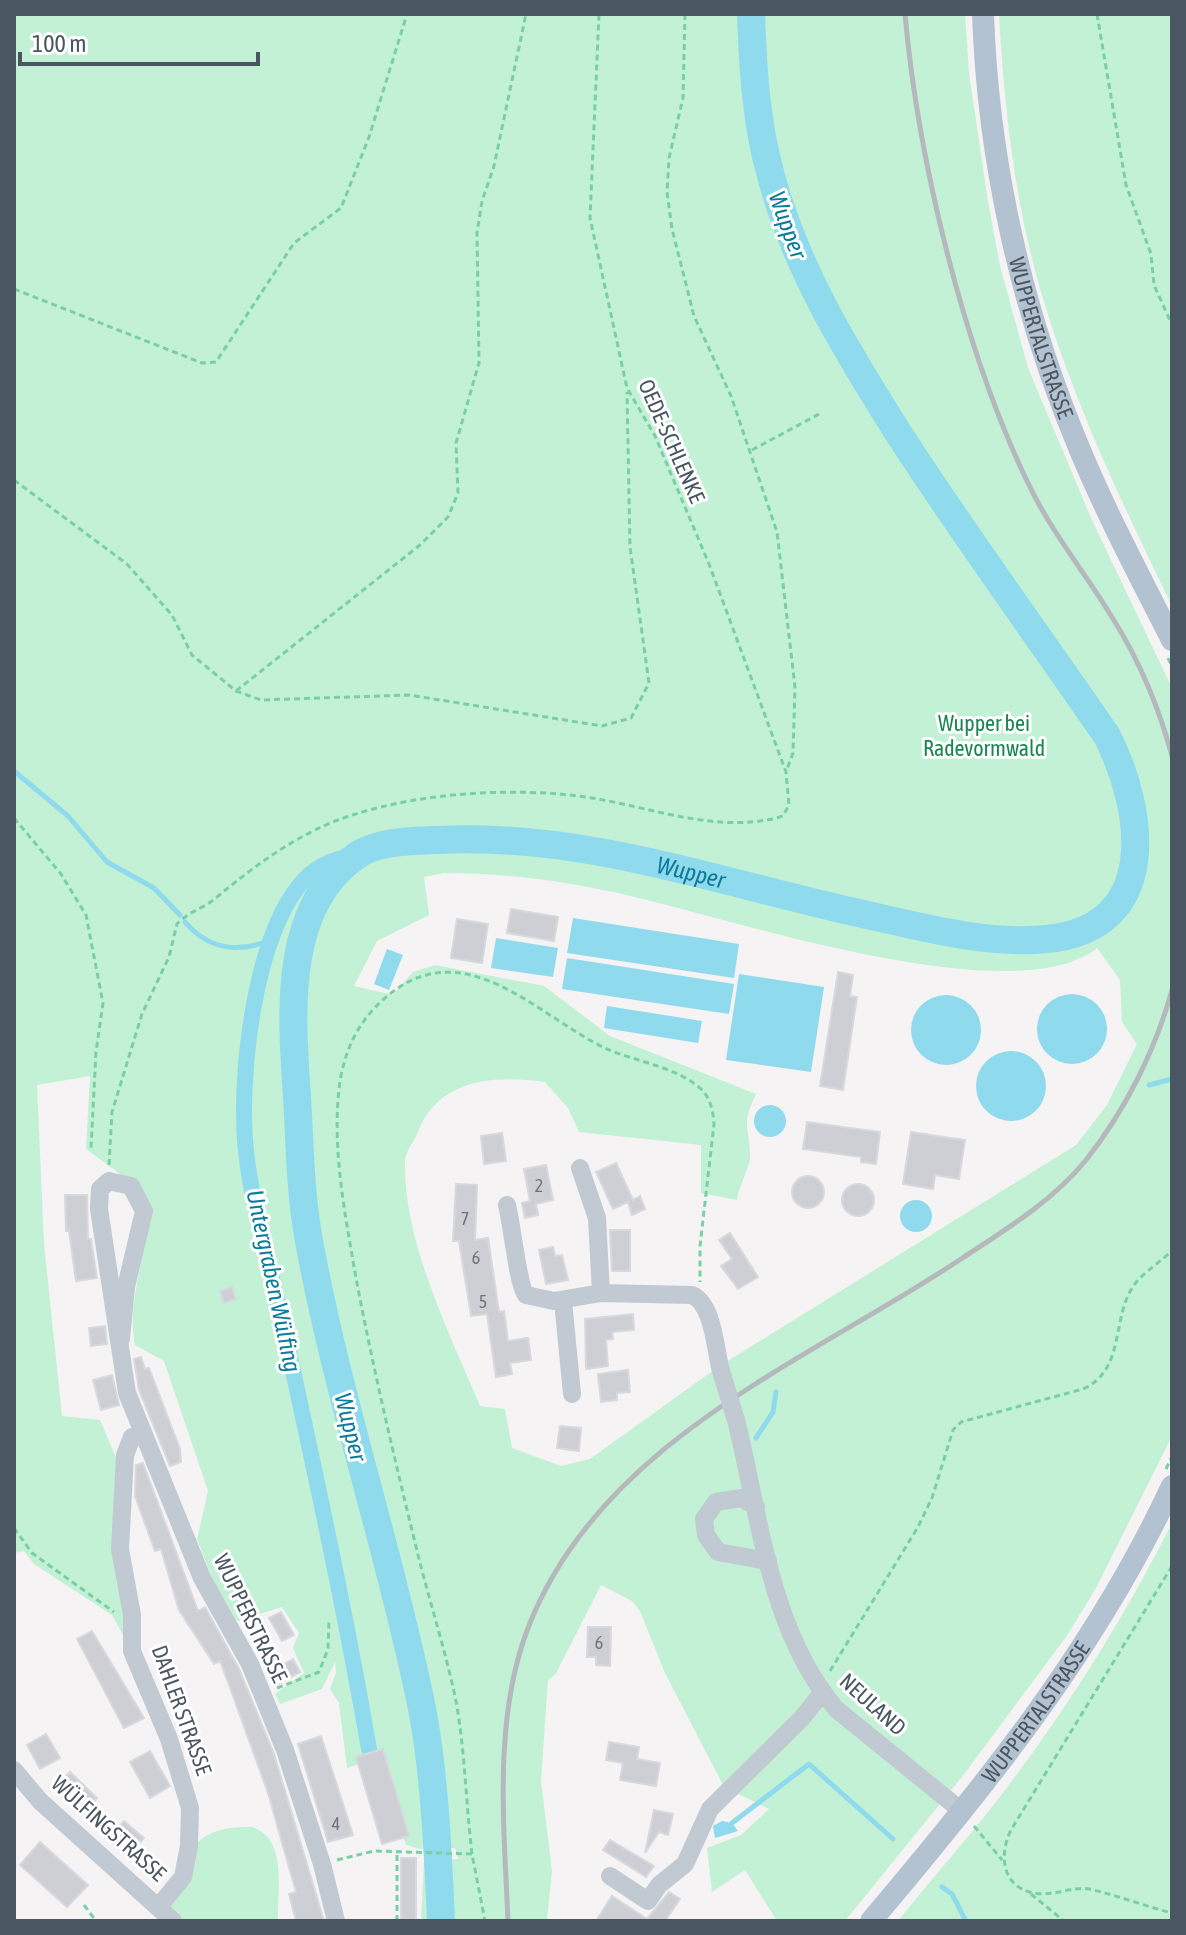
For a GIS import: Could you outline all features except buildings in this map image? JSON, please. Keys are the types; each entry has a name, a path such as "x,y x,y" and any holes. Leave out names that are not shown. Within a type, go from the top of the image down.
{"main road":[{"name":"WUPPERTALSTRASSE","path":"983,14 997,158 1016,253 1043,348 1079,448 1172,640"},
{"name":"WUPPERTALSTRASSE","path":"871,1921 963,1812 1038,1716 1088,1642 1140,1553 1172,1486"}],"street":[{"path":"580,1168 597,1218 601,1293"},
{"name":"WUPPERSTRASSE","path":"121,1339 126,1287 144,1211 142,1201 131,1186 109,1181 100,1189 99,1209 121,1339 123,1375 142,1435 202,1578 262,1693 294,1776 322,1864 336,1921"},
{"path":"507,1205 522,1291 537,1300 563,1301 601,1293 685,1294 699,1298"},
{"name":"NEULAND","path":"699,1298 736,1420 768,1561 792,1636 822,1693 848,1719 963,1812"},
{"path":"563,1301 572,1394"},
{"name":"DAHLER STRASSE","path":"142,1435 132,1437 125,1455 120,1549 132,1615 132,1651 169,1739 190,1808 189,1846 183,1877 160,1905"},
{"path":"756,1507 742,1498 723,1498 706,1512 704,1527 709,1542 718,1552 768,1561"},
{"path":"610,1876 648,1901 659,1885 685,1864 710,1809 796,1724 822,1693"},
{"name":"WÜLFINGSTRASSE","path":"14,1770 40,1801 160,1905 173,1921"}],"path":[{"path":"14,289 202,363 216,362 294,243 341,208 369,137 407,14"},
{"path":"236,691 420,545 448,517 458,493 456,443 479,363 477,233 526,14"},
{"name":"OEDE-SCHLENKE","path":"599,14 590,218 627,388 655,436 709,564 786,772"},
{"path":"109,1181 112,1112 142,1014 169,957 177,924 267,857 317,829 367,810 479,795 587,797 711,822 763,822 783,816 789,805 786,772 793,753 795,687 777,532 752,450 694,316 672,229 667,192 669,158 683,98 685,14"},
{"path":"1097,14 1126,185 1151,254 1154,285 1172,325"},
{"path":"14,480 127,564 172,615 198,662 236,691 261,700 409,695 602,726 631,718 649,683 630,547 627,388"},
{"path":"752,450 821,413"},
{"path":"14,818 61,874 86,915 103,990 91,1148"},
{"path":"485,1921 472,1854 456,1704 377,1391 342,1189 337,1112 344,1063 361,1023 390,994 412,979 430,974 473,977 500,983 606,1048 678,1076 700,1088 710,1104 714,1124 700,1246 699,1298"},
{"path":"822,1693 832,1667 918,1527 932,1498 953,1430 961,1422 1083,1389 1098,1380 1118,1341 1134,1285 1172,1251"},
{"path":"14,1528 32,1553 108,1606 119,1618"},
{"path":"1064,1921 1006,1873 1002,1860 1003,1846 1172,1566"},
{"path":"262,1693 319,1672 328,1649 329,1621"},
{"path":"963,1812 1002,1860"},
{"path":"322,1864 374,1851 472,1854"},
{"path":"397,1852 397,1921"},
{"path":"1026,1890 1057,1893 1085,1888 1172,1913"},
{"path":"84,1905 96,1921"}],"green space":[{"name":"Wupper bei Radevormwald","path":"14,14 965,14 969,73 988,202 1000,266 1028,368 1091,518 1172,688 1172,1436 1096,1588 1068,1634 965,1773 845,1921 777,1921 745,1870 712,1892 707,1848 741,1835 769,1809 724,1787 665,1673 640,1611 632,1601 601,1585 555,1675 548,1680 541,1781 552,1871 547,1921 421,1921 424,1860 458,1859 455,1848 420,1849 406,1845 373,1759 347,1768 339,1703 330,1689 336,1673 335,1662 322,1689 280,1704 275,1694 304,1673 293,1648 299,1633 282,1607 237,1621 213,1580 197,1539 208,1491 164,1361 135,1345 133,1312 150,1210 123,1176 86,1149 90,1076 37,1085 44,1244 62,1416 100,1420 124,1477 132,1651 112,1615 34,1564 24,1551 14,1553","holes":["444,873 529,878 592,888 863,954 934,966 1000,971 1056,966 1097,948 1120,980 1122,1022 1137,1044 1107,1105 1076,1145 718,1367 590,1459 561,1466 512,1448 505,1409 480,1406 430,1287 412,1223 406,1192 405,1162 426,1115 453,1091 470,1084 506,1079 545,1082 568,1108 579,1132 701,1145 701,1193 737,1200 750,1161 747,1120 756,1094 610,1036 544,986 435,965 413,972 393,995 354,986 377,941 429,915 424,877"]},
{"path":"999,14 1172,14 1172,606 1082,408 1039,285 1023,218 1012,151"},
{"path":"1172,1523 1172,1921 898,1921 987,1814 1047,1732 1114,1630"},
{"path":"252,1827 271,1842 276,1854 278,1921 173,1921 160,1905 192,1848 202,1838 215,1832"}],"water":[{"path":"573,918 739,944 734,978 567,953"},
{"path":"496,938 558,948 553,977 491,968"},
{"path":"387,949 403,955 389,990 374,984"},
{"path":"567,958 734,984 729,1014 562,989"},
{"path":"739,974 824,987 811,1072 726,1060"},
{"path":"1072,994 1097,1004 1107,1029 1097,1054 1072,1064 1047,1054 1037,1029 1047,1004"},
{"path":"946,995 971,1005 981,1030 971,1055 946,1065 921,1055 911,1030 921,1005"},
{"path":"607,1006 702,1021 698,1043 604,1028"},
{"path":"1011,1051 1036,1061 1046,1086 1036,1111 1011,1121 986,1111 976,1086 986,1061"},
{"path":"770,1105 781,1110 786,1121 781,1132 770,1137 759,1132 754,1121 759,1110"},
{"path":"916,1200 927,1205 932,1216 927,1227 916,1232 905,1227 900,1216 905,1205"},
{"path":"722,1821 732,1823 738,1831 715,1838 713,1826"}],"waterway":[{"name":"Wupper","path":"441,1921 434,1807 424,1720 320,1298 304,1205 294,1000 296,967 314,905 332,878 356,856 374,847 436,840 491,840 545,844 651,862 931,929 1001,939 1047,939 1084,930 1110,913 1126,890 1134,862 1135,830 1130,798 1107,736 897,431 841,339 808,276 782,210 766,156 756,96 751,14"},
{"path":"14,771 68,816 107,862 154,888 180,915"},
{"name":"Untergraben Wülfing","path":"358,854 329,862 310,874 287,903 273,934 253,1008 244,1121 253,1196 318,1489 369,1749"},
{"path":"185,922 203,938 224,946 246,947 270,940"},
{"path":"1101,922 1107,930"},
{"path":"1149,1085 1172,1079"},
{"path":"756,1438 773,1412 776,1392"},
{"path":"732,1823 809,1764 893,1839"},
{"path":"942,1887 952,1894 966,1921"}],"railway":[{"path":"905,14 911,71 933,192 947,254 984,375 1037,501 1104,605 1141,670 1172,756"},
{"path":"508,1921 503,1773 510,1699 528,1628 561,1563 604,1506 656,1456 713,1412 961,1259 1059,1189 1086,1160 1126,1101 1148,1058 1172,990"}]}
